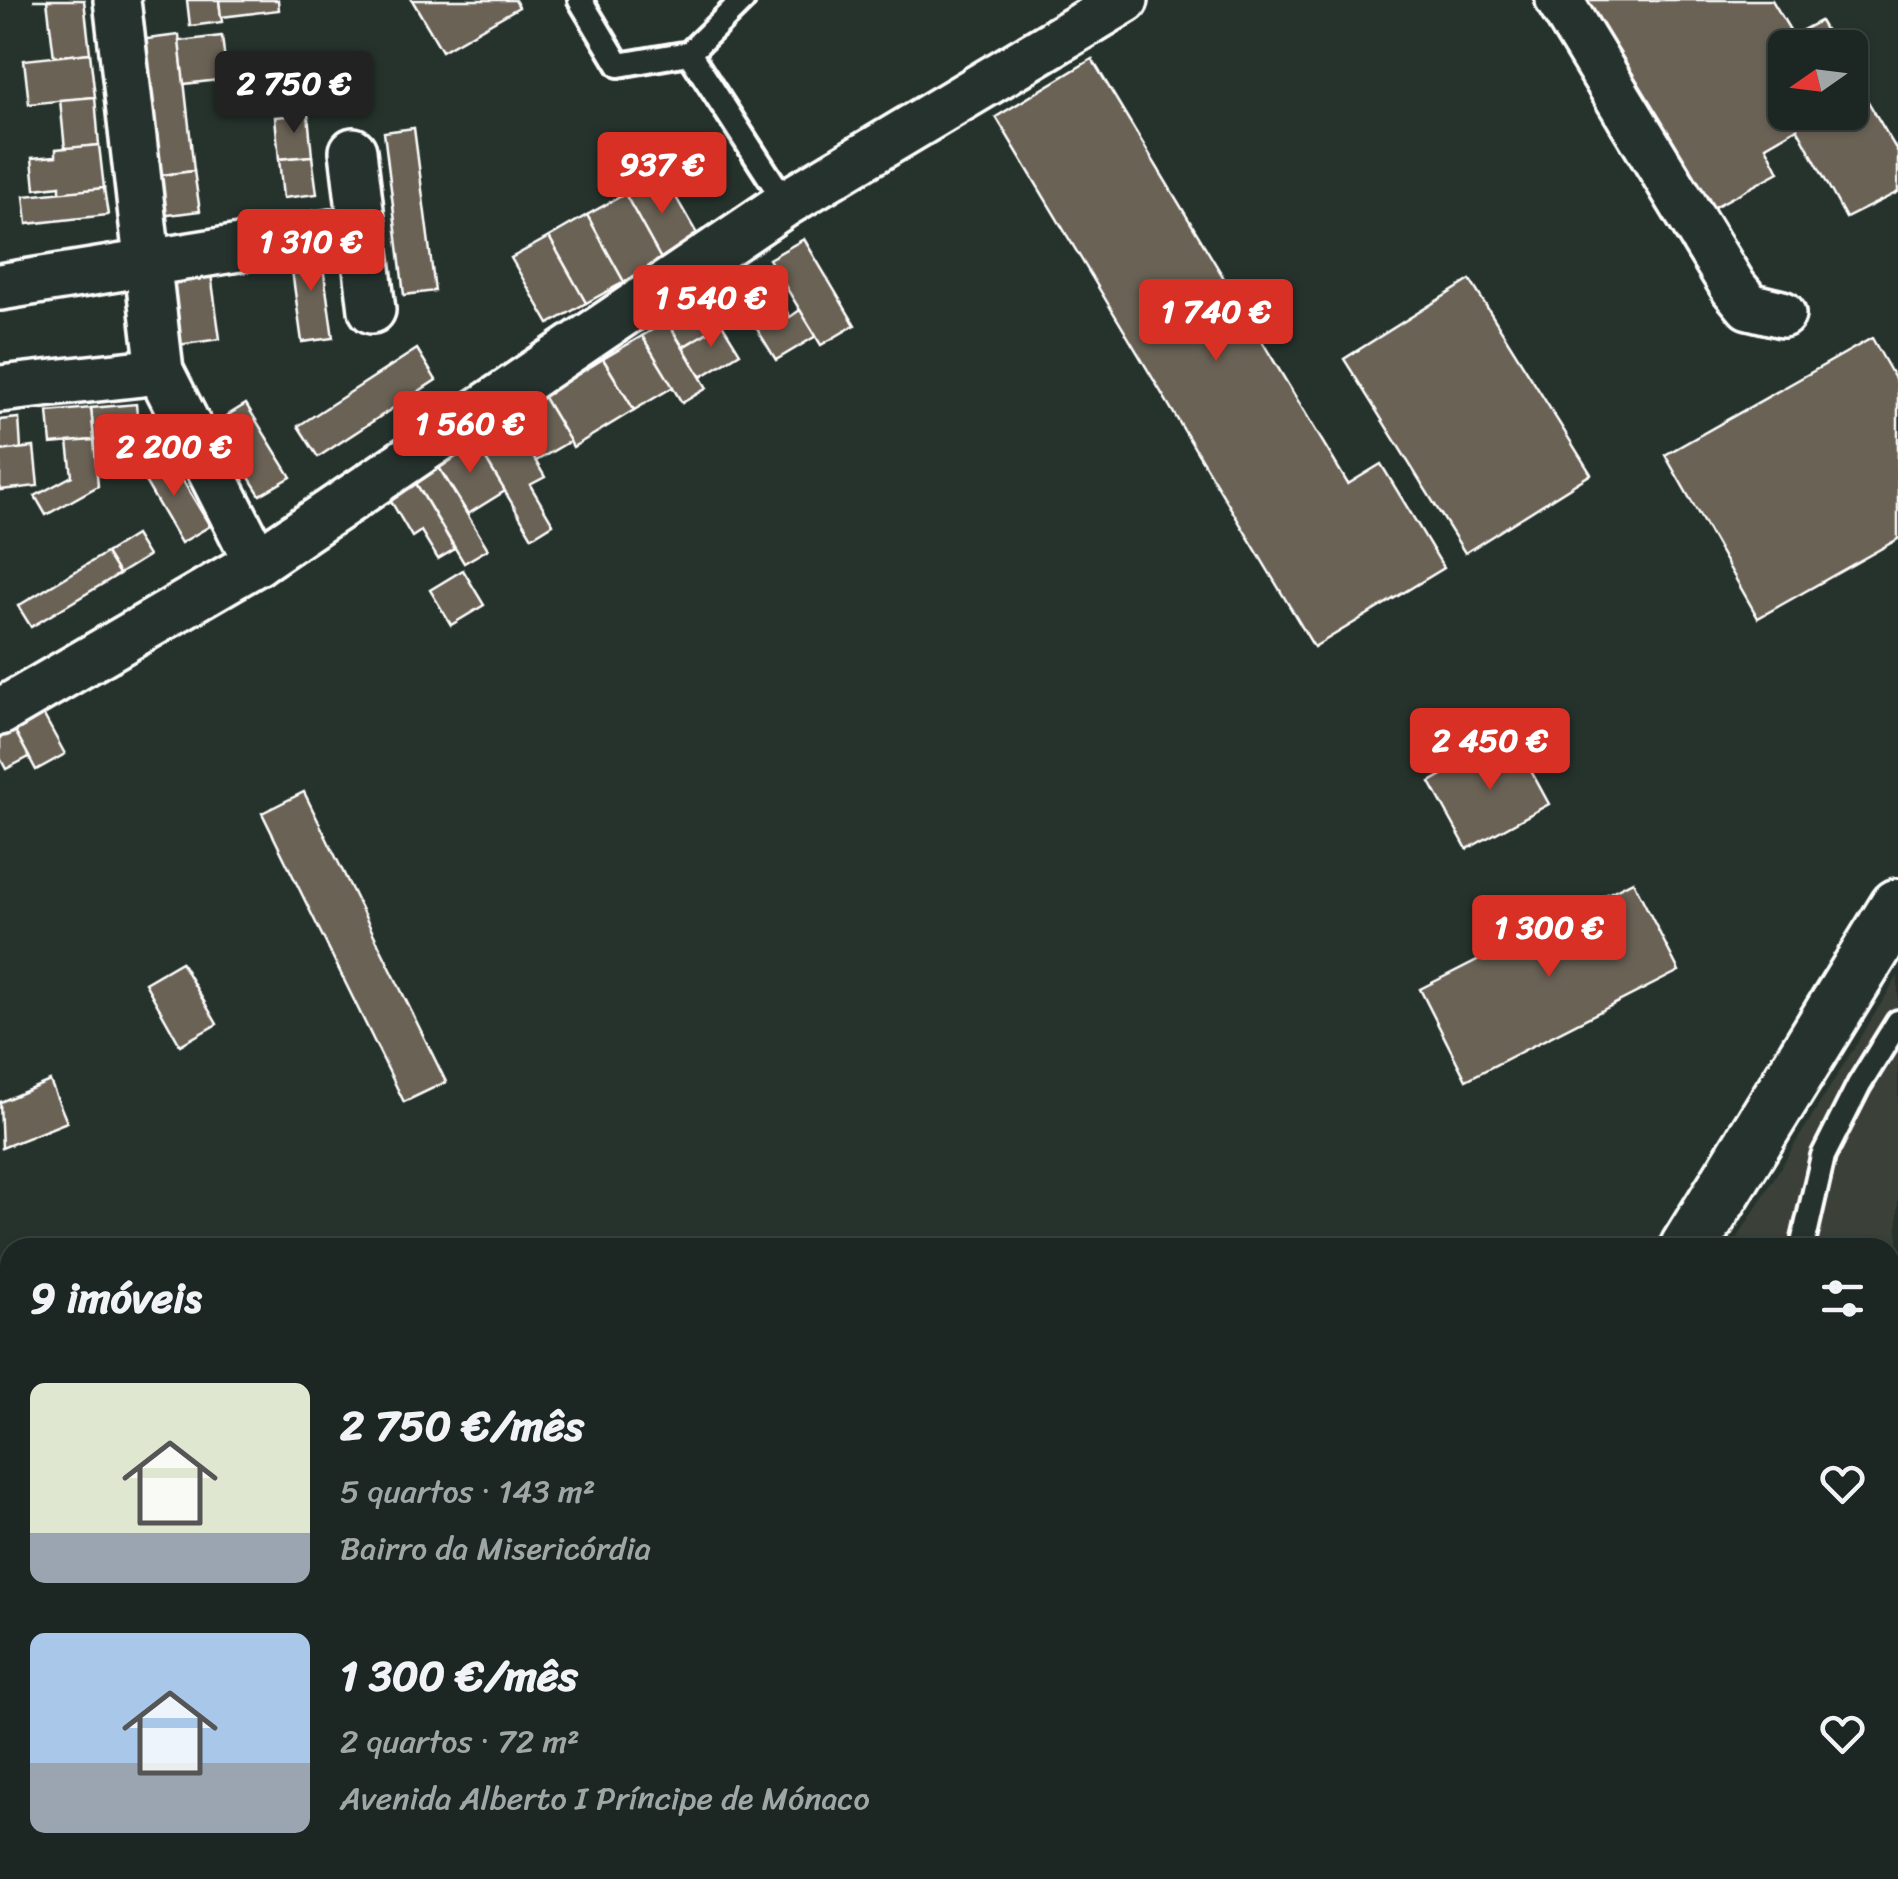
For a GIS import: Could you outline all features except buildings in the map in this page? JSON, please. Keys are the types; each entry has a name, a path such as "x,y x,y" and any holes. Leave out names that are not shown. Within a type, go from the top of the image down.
{"main road":[{"path":"1694,1238 1898,907"}],"street":[{"path":"117,0 160,371 257,562"},
{"path":"0,712 257,562 786,203 1125,0"},
{"path":"1560,0 1734,288 1749,306 1782,314"},
{"path":"353,152 372,310"},
{"path":"0,287 362,228"},
{"path":"0,389 160,371"}],"lane":[{"path":"580,0 618,65 689,53 742,0"},
{"path":"689,53 786,203"},
{"path":"1805,1238 1829,1142 1898,1022"}],"shaded area":[{"path":"1898,976 1898,1238 1738,1238"}]}
